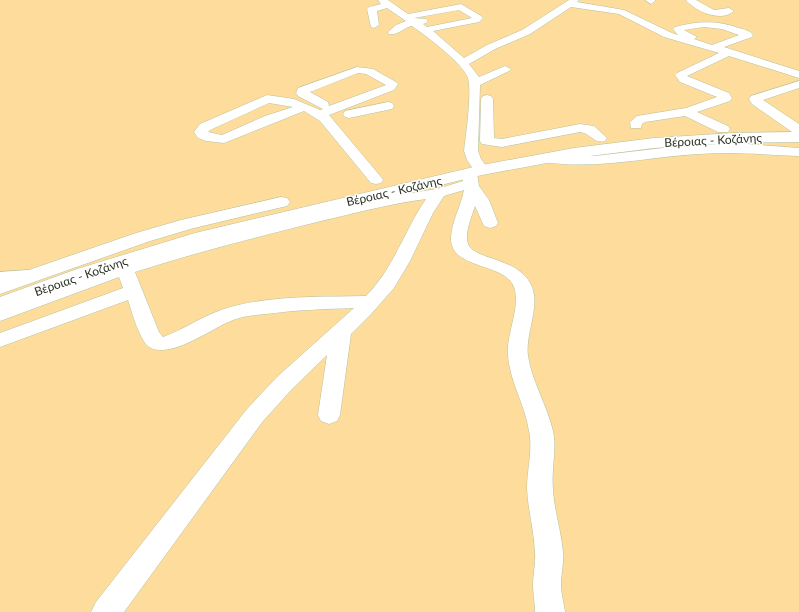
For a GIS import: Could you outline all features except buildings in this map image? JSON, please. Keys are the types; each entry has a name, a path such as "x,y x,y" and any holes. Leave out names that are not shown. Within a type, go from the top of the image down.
{"main road":[{"name":"Βέροιας - Κοζάνης","path":"0,287 128,242 188,224 376,180 474,174 564,143 600,138 640,129 798,131"},
{"name":"Βέροιας - Κοζάνης","path":"0,305 84,274 202,237 544,158 654,143 733,138 798,131"}],"street":[{"path":"690,0 700,8 707,11 729,11"},
{"path":"374,25 372,9 385,2 448,48 473,76 475,83 471,151 474,174 481,200 490,223"},
{"path":"463,63 491,47 526,32 572,2 621,12 668,35 722,50 799,75"},
{"path":"393,32 399,26 411,20 459,7 471,12 478,19 425,30"},
{"path":"411,20 439,18 471,12"},
{"path":"439,18 452,24"},
{"path":"691,113 691,110 695,108 726,98 725,96 684,80 681,77 682,75 748,35 714,23 689,25 678,29 683,33 722,50"},
{"path":"475,83 505,69"},
{"path":"329,115 390,88 392,84 369,71 357,70 302,91 302,93 329,115 368,153"},
{"path":"798,131 755,99 799,84"},
{"path":"304,107 270,119 224,139 211,138 203,135 201,132 205,127 267,99 280,99 329,115 388,106"},
{"path":"487,99 487,140 492,142 502,142 580,128 589,129 600,138"},
{"path":"703,119 640,129 636,122 642,119 678,113 691,113 703,119 723,129"},
{"path":"329,115 376,180"},
{"path":"544,158 565,162 582,162 660,152 729,148 756,148 799,152"},
{"path":"0,315 125,269 175,253 384,202 439,193 474,174"},
{"path":"474,174 459,236 459,243 462,248 472,255 510,271 518,278 522,286 523,305 518,339 518,356 542,432 540,487 549,552 547,587 550,612"},
{"path":"106,612 259,409 281,385 341,332 389,282 427,209 439,193"},
{"path":"125,269 150,334 158,343 162,344 178,339 227,315 248,310 302,303 371,302"},
{"path":"0,278 28,276"},
{"path":"0,340 134,290"},
{"path":"329,415 341,332"}],"shaded area":[{"path":"0,0 799,0 799,612 0,612"}]}
